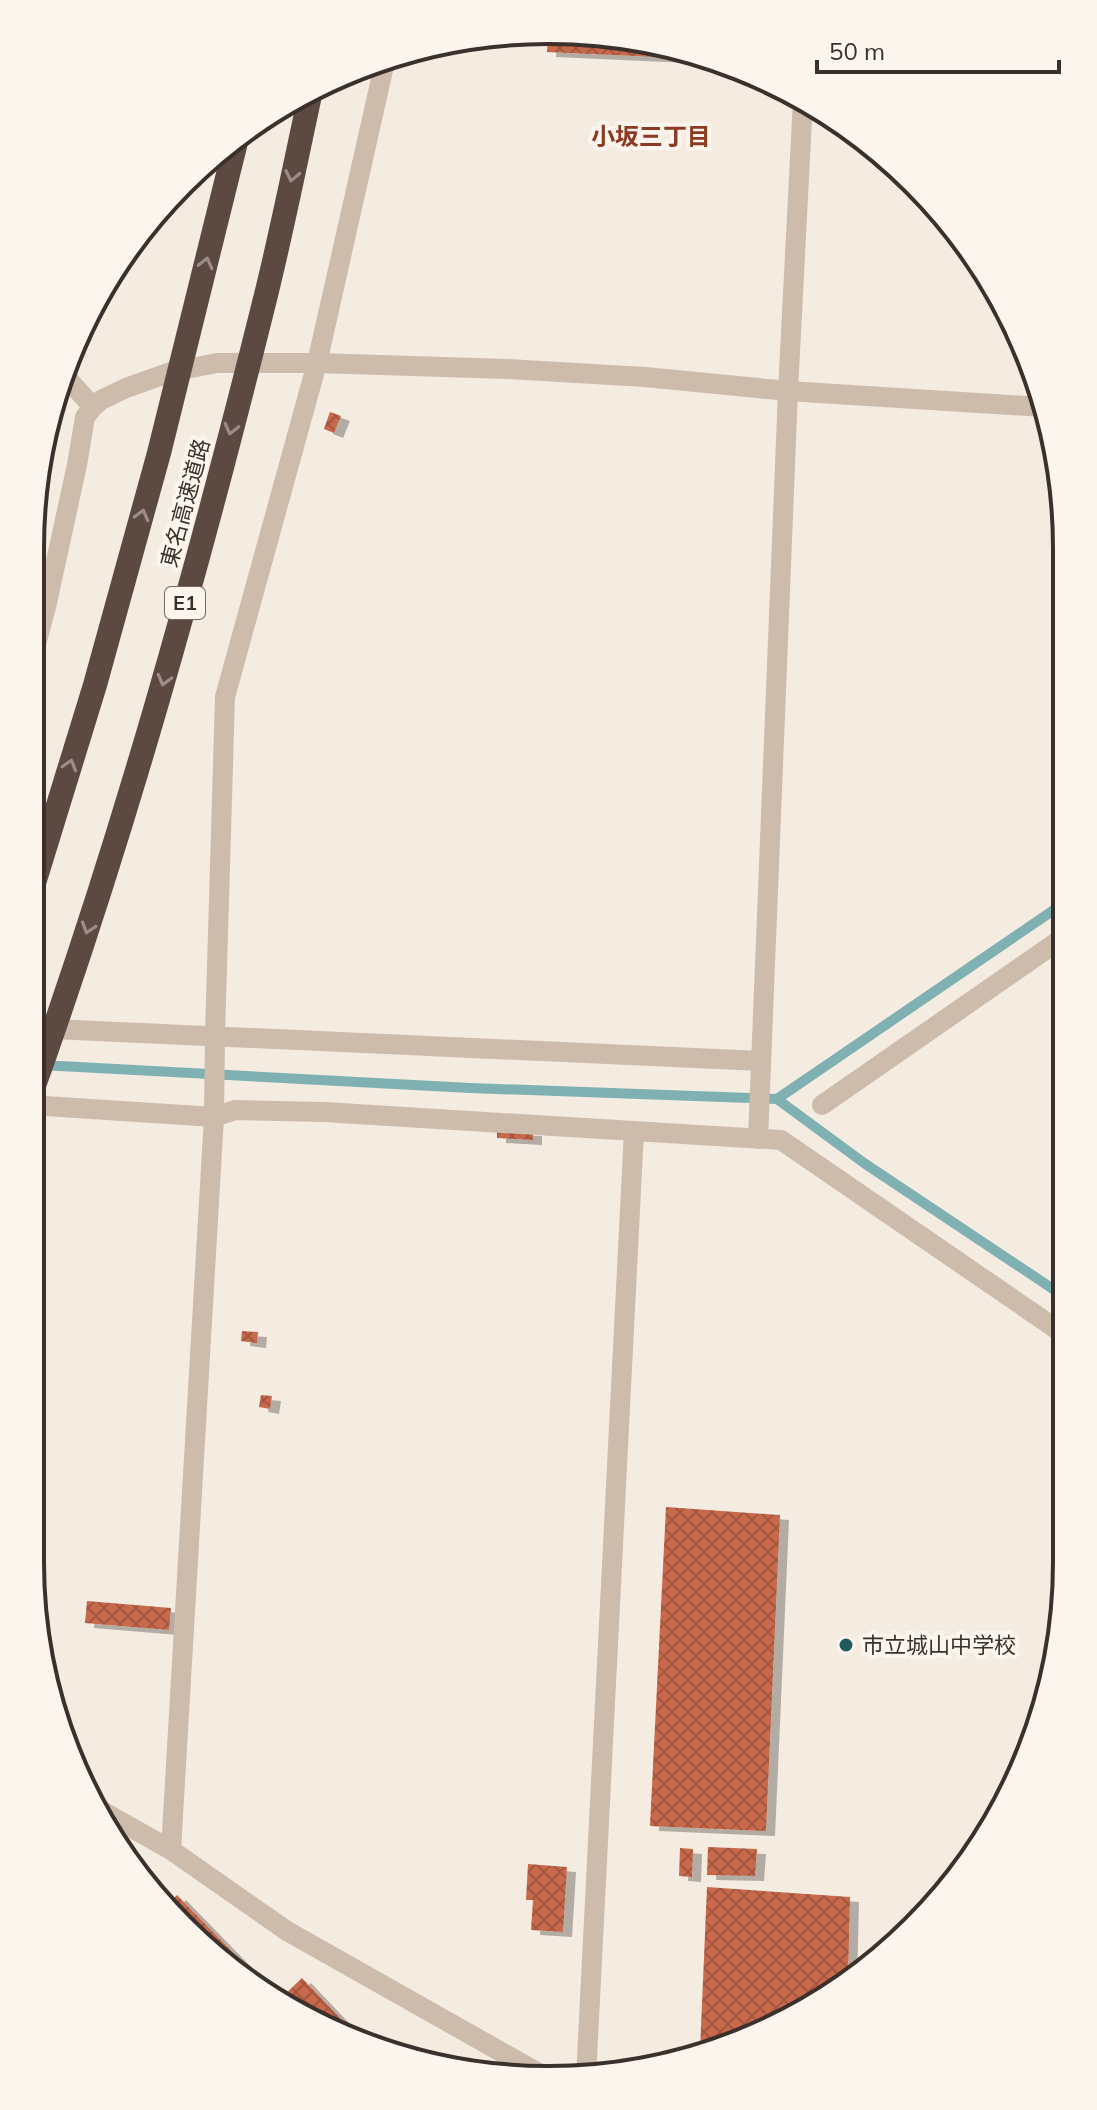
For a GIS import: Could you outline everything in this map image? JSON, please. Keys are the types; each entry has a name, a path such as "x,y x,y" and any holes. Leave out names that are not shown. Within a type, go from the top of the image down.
{"highway":[{"name":"東名高速道路","path":"44,1057 90,924 159,698 263,308 308,105"},
{"name":"東名高速道路","path":"44,851 95,685 159,453 233,155"}],"street":[{"path":"171,1850 214,1117 225,697 317,363 383,72"},
{"path":"758,1130 802,113"},
{"path":"72,384 87,400 101,400 171,372 217,363 317,363 630,376 788,391 1032,406"},
{"path":"44,612 77,465 87,400"},
{"path":"822,1105 1053,945"},
{"path":"44,1028 760,1065"},
{"path":"44,1106 214,1117 235,1110 299,1111 634,1131 758,1130 781,1140 1053,1327"},
{"path":"587,2064 634,1131"},
{"path":"114,1818 171,1850 287,1931 525,2065"}],"building":[{"path":"547,44 581,45 662,57 547,52"},
{"path":"330,412 341,416 334,433 324,429"},
{"path":"497,1130 533,1131 533,1140 497,1138"},
{"path":"242,1331 258,1332 257,1343 241,1341"},
{"path":"261,1395 272,1396 270,1409 259,1407"},
{"path":"666,1507 780,1515 766,1831 650,1826"},
{"path":"87,1601 171,1608 169,1630 85,1623"},
{"path":"708,1847 757,1849 755,1876 707,1875"},
{"path":"680,1848 693,1849 692,1877 679,1876"},
{"path":"528,1864 567,1867 563,1932 531,1930 533,1900 526,1900"},
{"path":"707,1887 850,1897 848,1967 772,2014 700,2042"},
{"path":"177,1895 244,1964 216,1941 173,1899"},
{"path":"302,1978 345,2023 287,1992"}],"waterway":[{"path":"777,1099 1053,911"},
{"path":"44,1065 470,1088 777,1099 864,1163 1053,1289"}],"place":[{"name":"市立城山中学校","path":"846,1645"}],"district":[{"name":"小坂三丁目","path":"651,137"}]}
